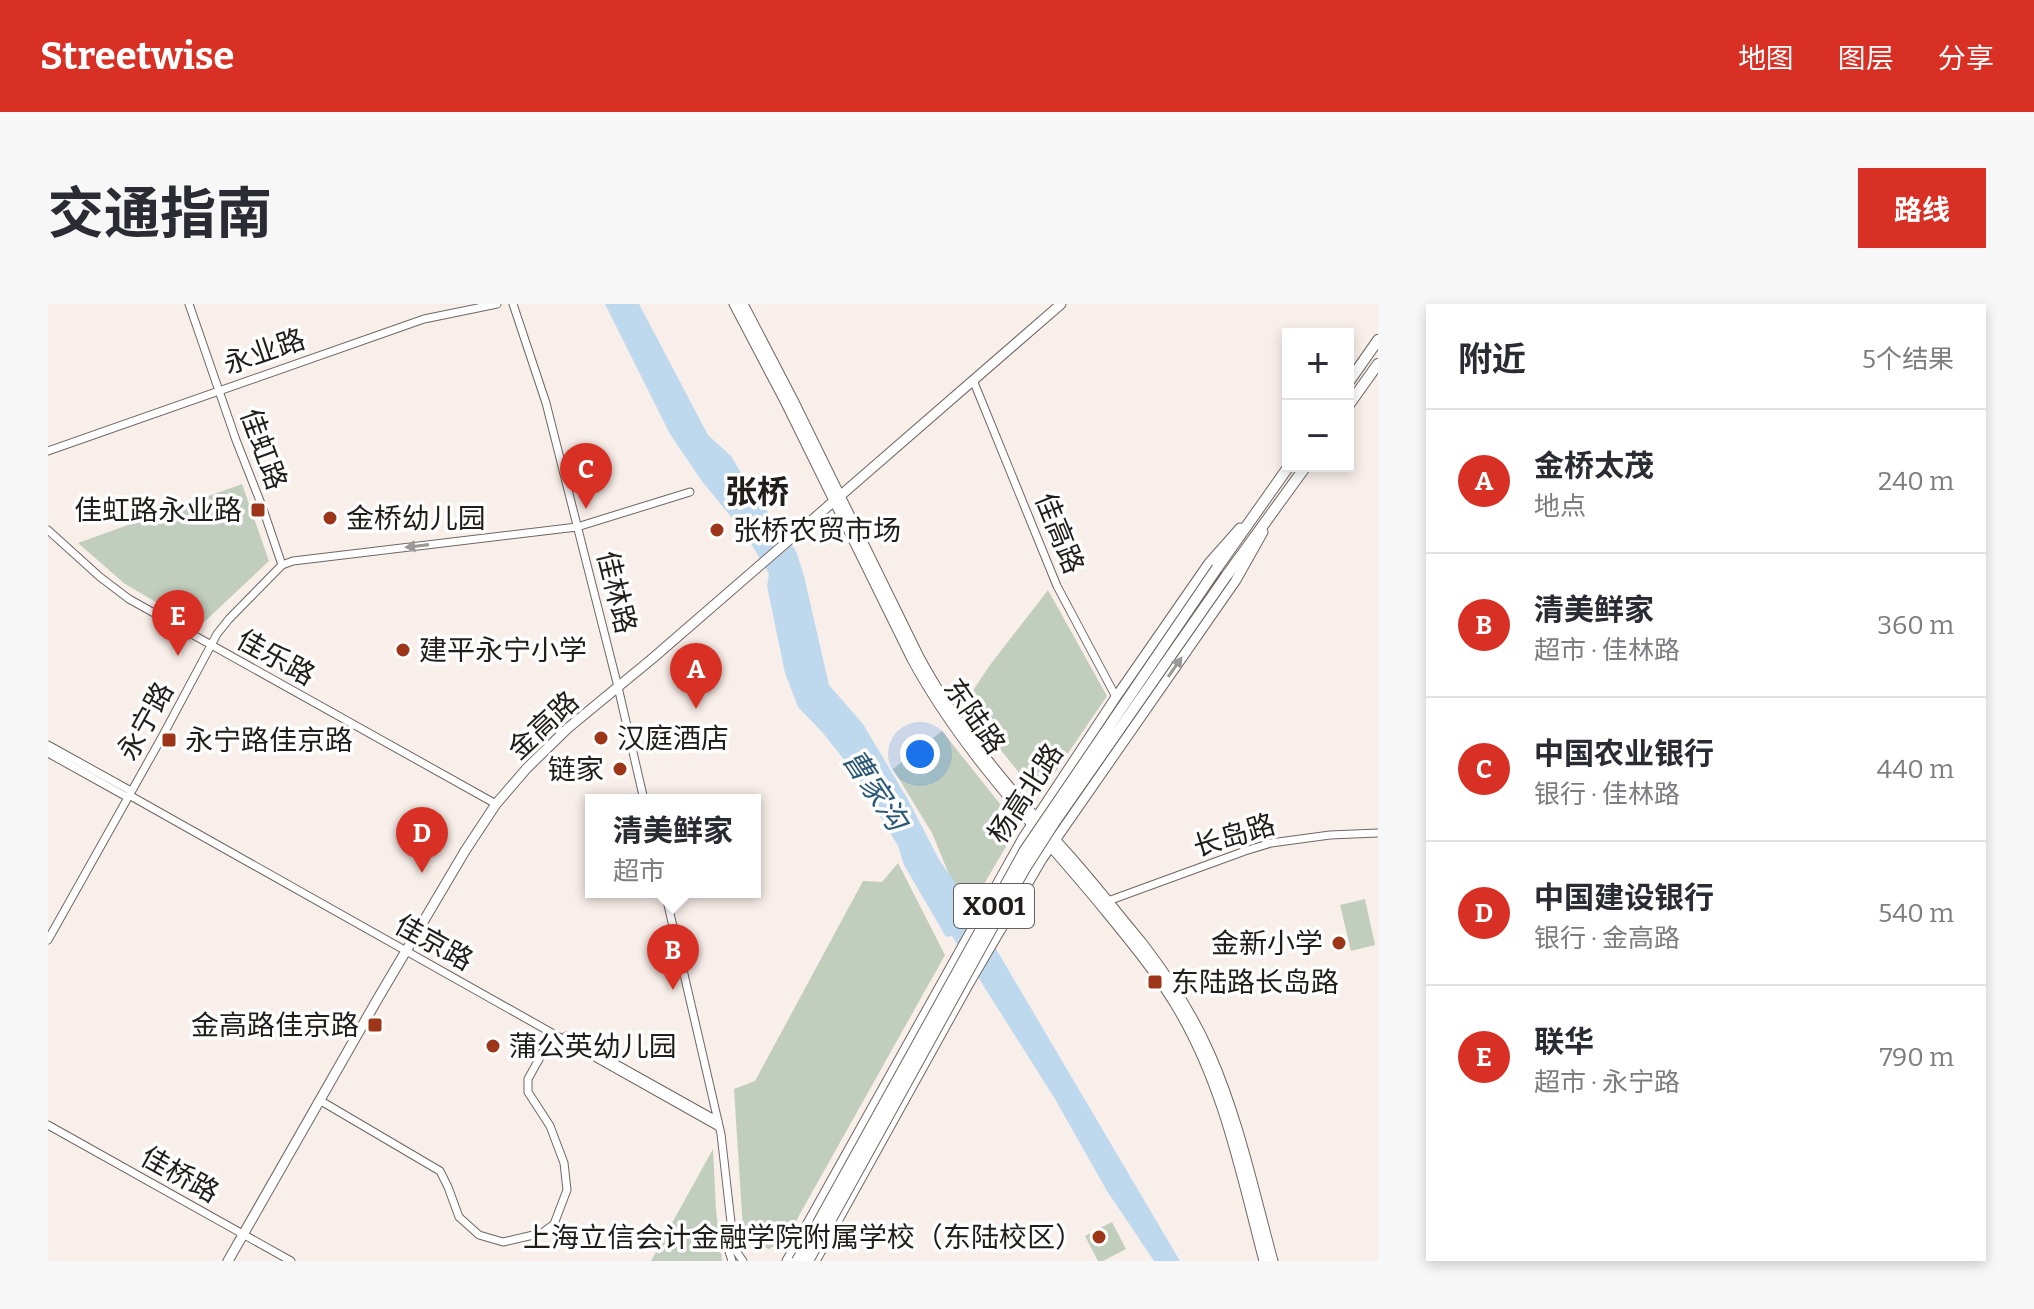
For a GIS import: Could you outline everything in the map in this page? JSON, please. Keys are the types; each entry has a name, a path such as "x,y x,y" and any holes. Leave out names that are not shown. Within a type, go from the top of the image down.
{"highway":[{"path":"1354,374 1377,341"},
{"path":"1352,400 1378,364"},
{"name":"杨高北路","path":"797,1261 1025,850 1285,472"},
{"name":"杨高北路","path":"808,1261 1024,870 1302,472"}],"main road":[{"name":"东陆路","path":"734,304 941,696 1034,822 1137,948 1187,1025 1217,1092 1264,1261"},
{"name":"东陆路","path":"743,304 793,400 837,498"},
{"name":"金高路","path":"228,1261 465,851 496,804 527,768 568,728 1061,304"},
{"name":"杨高北路","path":"787,1261 1034,822 1209,563 1266,498"},
{"name":"杨高北路","path":"815,1261 994,939 1052,843 1236,580 1277,506"},
{"name":"东陆路","path":"1052,843 1108,901 1163,971 1194,1022 1232,1114 1273,1261"}],"street":[{"name":"佳虹路","path":"189,304 282,565"},
{"name":"永业路","path":"48,451 424,319 497,304"},
{"name":"佳林路","path":"513,304 546,403 643,794"},
{"name":"佳高路","path":"973,380 1057,586 1116,697"},
{"path":"282,565 293,561 577,527 690,492"},
{"name":"佳乐路","path":"48,530 118,591 496,804"},
{"name":"永宁路","path":"48,940 224,625 282,565"},
{"name":"佳京路","path":"48,745 129,794 719,1124"},
{"name":"佳京路","path":"48,753 129,794"},
{"name":"长岛路","path":"1108,901 1271,843 1330,835 1378,833"},
{"path":"666,898 719,1124 730,1229 736,1251 743,1261"},
{"name":"佳京路","path":"408,950 553,1034 719,1124"},
{"path":"321,1101 440,1171 459,1217 479,1235 503,1242 542,1233 554,1224 567,1190 564,1163 550,1126 528,1092 528,1079 553,1034"},
{"name":"佳桥路","path":"48,1125 291,1261"},
{"path":"730,1229 727,1245 732,1261"}],"green space":[{"path":"242,484 269,561 203,623 195,625 125,584 78,543"},
{"path":"1048,590 1107,696 1045,787 1039,791 1020,774 964,704"},
{"path":"942,731 1012,819 1015,831 973,903 951,879 932,833 893,769"},
{"path":"898,863 945,955 796,1221 785,1239 769,1249 753,1242 743,1230 734,1089 755,1081 863,881 882,882"},
{"path":"1365,899 1375,945 1351,951 1340,905"},
{"path":"713,1149 722,1261 651,1261"},
{"path":"1112,1222 1126,1249 1098,1261 1085,1236"}],"water":[{"name":"曹家沟","path":"605,304 639,304 708,435 731,456 796,551 829,685 863,724 940,861 966,898 1180,1261 1154,1261 1107,1191 1055,1099 952,936 946,937 904,865 898,846 853,771 798,707 785,673 767,586 769,574 746,535 701,480 670,434"}],"place":[{"name":"中国农业银行","path":"586,509"},
{"name":"佳虹路永业路","path":"258,510"},
{"name":"金桥幼儿园","path":"330,518"},
{"name":"张桥农贸市场","path":"717,530"},
{"name":"建平永宁小学","path":"403,650"},
{"name":"联华","path":"178,656"},
{"name":"金桥太茂","path":"696,709"},
{"name":"汉庭酒店","path":"601,738"},
{"name":"永宁路佳京路","path":"169,740"},
{"name":"链家","path":"620,769"},
{"name":"中国建设银行","path":"422,873"},
{"name":"金新小学","path":"1339,943"},
{"name":"东陆路长岛路","path":"1155,982"},
{"name":"清美鲜家","path":"673,990"},
{"name":"金高路佳京路","path":"375,1025"},
{"name":"蒲公英幼儿园","path":"493,1046"},
{"name":"上海立信会计金融学院附属学校（东陆校区）","path":"1099,1237"}],"district":[{"name":"张桥","path":"757,492"}]}
